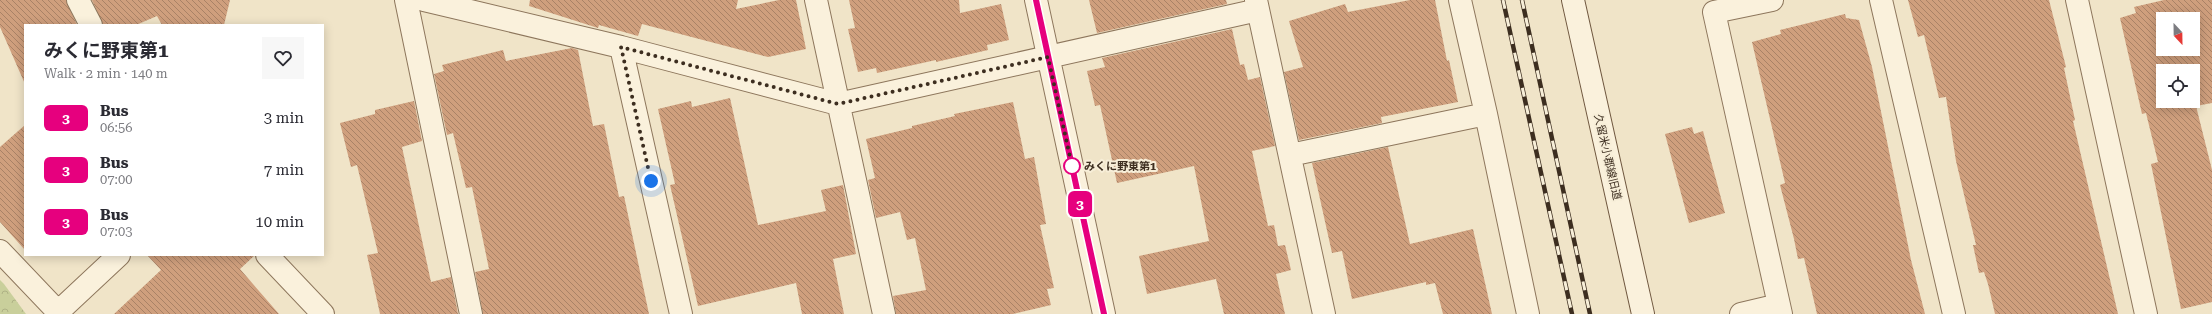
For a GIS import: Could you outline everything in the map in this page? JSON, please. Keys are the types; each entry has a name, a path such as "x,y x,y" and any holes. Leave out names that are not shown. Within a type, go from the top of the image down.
{"street":[{"path":"78,0 90,24"},
{"path":"406,0 471,314"},
{"path":"424,0 449,3 838,104 1048,57 1257,5 1324,314"},
{"path":"816,0 884,314"},
{"path":"1036,0 1104,314"},
{"path":"1460,0 1486,114 1528,314"},
{"name":"久留米小郡線旧道","path":"1573,0 1643,314"},
{"path":"1741,314 1780,310 1714,12 1772,0"},
{"path":"1881,0 1954,314"},
{"path":"2077,0 2146,314"},
{"path":"621,47 681,314"},
{"path":"1290,155 1486,114"},
{"path":"0,252 59,313 118,256"},
{"path":"268,256 323,314"}],"green space":[{"path":"0,280 4,284 26,314 0,314"}],"building":[{"path":"0,0 66,0 77,24 24,24 24,82 0,27"},
{"path":"92,0 230,0 224,24 161,24 157,16 138,24 103,24"},
{"path":"530,0 738,0 736,9 779,0 796,0 806,49 768,57 642,24 638,36 599,25 598,28 529,6"},
{"path":"849,0 959,0 960,13 1001,4 1009,40 987,45 988,50 936,62 936,60 877,73 876,68 858,72 848,29 855,28"},
{"path":"1089,0 1226,0 1227,4 1097,33"},
{"path":"1410,0 1435,0 1447,61 1449,60 1458,102 1381,117 1382,123 1299,140 1284,72 1303,67 1289,21 1345,4 1348,12"},
{"path":"1908,0 2049,0 2066,67 2064,68 2075,120 2073,121 2118,314 1995,314 1984,272 1979,273 1973,245 1976,245 1956,161 1946,97 1939,98 1924,35 1918,37"},
{"path":"2164,0 2212,0 2212,103 2200,105 2200,64 2156,64 2156,108 2196,108 2212,170 2212,302 2181,309 2151,164 2158,162 2146,113 2142,114 2120,18 2136,13 2134,7"},
{"path":"1845,14 1846,18 1859,20 1872,67 1911,260 1925,314 1817,314 1804,258 1798,259 1780,185 1785,183 1752,42 1781,34 1780,30"},
{"path":"1232,29 1240,65 1244,64 1248,80 1260,77 1275,146 1252,151 1268,226 1274,225 1278,246 1285,245 1291,270 1276,274 1285,314 1224,314 1216,279 1147,294 1139,256 1209,241 1194,166 1117,183 1100,105 1095,106 1087,71 1105,67 1102,58"},
{"path":"572,48 578,50 593,126 604,124 619,197 624,196 649,314 483,314 475,272 489,269 472,187 466,188 453,133 447,135 434,74 444,71 442,65 503,50 506,61"},
{"path":"730,98 758,225 826,211 821,190 843,185 856,254 833,259 844,314 802,314 796,283 698,306 670,185 675,184 658,109 691,101 692,107"},
{"path":"414,101 422,141 402,147 431,282 451,277 458,314 380,314 367,255 378,253 357,165 351,167 340,123 375,114 375,110"},
{"path":"1013,102 1025,159 1034,157 1046,224 1040,225 1054,288 1047,289 1051,305 1013,314 896,314 893,296 926,290 915,238 907,240 900,212 876,218 868,180 875,178 866,139 955,116 954,114"},
{"path":"24,126 24,249 0,222 0,147"},
{"path":"1692,127 1694,134 1703,131 1725,213 1689,223 1665,134"},
{"path":"1388,147 1410,244 1473,229 1492,314 1443,314 1435,283 1426,285 1426,282 1352,299 1342,251 1332,253 1312,163"},
{"path":"148,256 254,256 240,269 279,314 114,314 161,270"}],"railway":[{"path":"1503,0 1572,314"},
{"path":"1522,0 1590,314"}],"bus line":[{"name":"3","path":"1036,0 1104,314"}],"place":[{"name":"みくに野東第1","path":"1072,166"}],"route":[{"path":"651,181 621,47 838,104 1048,57 1072,166"}]}
